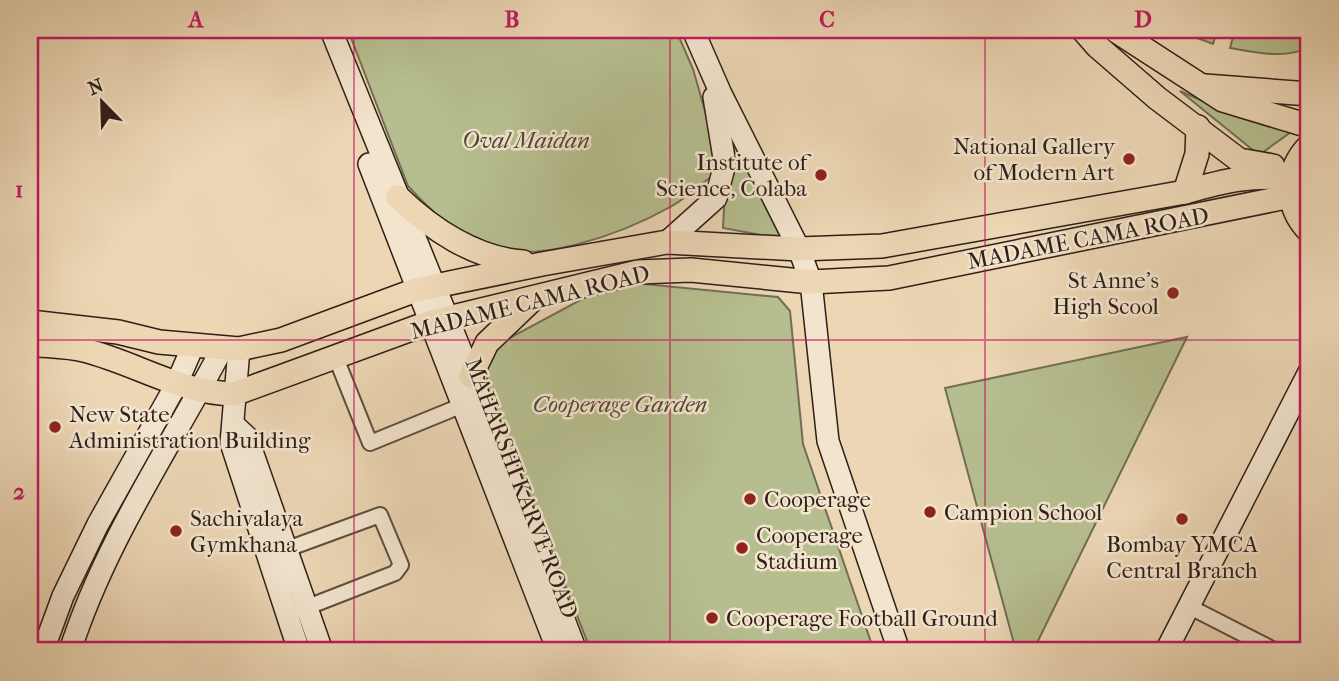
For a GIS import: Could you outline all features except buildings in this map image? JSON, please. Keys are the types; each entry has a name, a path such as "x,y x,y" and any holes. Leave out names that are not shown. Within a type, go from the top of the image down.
{"main road":[{"path":"1083,30 1097,46 1157,98 1240,160 1292,181"},
{"path":"1115,30 1223,100 1309,126"},
{"path":"1202,86 1309,94"},
{"path":"1185,192 1197,154 1198,127"},
{"path":"1309,146 1292,181 1293,207 1309,231"},
{"name":"MADAME CAMA ROAD","path":"30,322 230,349 281,340 425,288 667,242 799,249 882,246 1185,192 1228,178 1256,175 1292,181"},
{"name":"MADAME CAMA ROAD","path":"30,344 83,350 200,391 234,394 438,321 638,272 691,270 811,282 889,278 1292,181"},
{"path":"398,197 417,216 464,245 504,261 542,264"},
{"path":"471,376 487,343 535,297"}],"street":[{"name":"MAHARSHI KARVE ROAD","path":"318,30 438,321 463,405 558,651"},
{"name":"MAHARSHI KARVE ROAD","path":"331,30 398,197 425,288"},
{"path":"694,30 706,65 799,249 811,282 828,441 899,651"},
{"path":"667,242 716,198 725,164 706,65"},
{"name":"MAHARSHI KARVE ROAD","path":"438,321 471,376 576,651"},
{"path":"46,649 63,596 98,524 176,384 193,346"},
{"path":"70,651 86,602 111,547 200,391 230,349"},
{"path":"230,349 234,425 247,437 277,553 297,611 322,651"},
{"path":"336,358 370,443 463,405"},
{"path":"1166,651 1309,372"},
{"path":"277,553 380,515 397,549 401,565 395,573 297,611"},
{"path":"1190,607 1276,651"},
{"path":"297,611 299,651"}],"green space":[{"name":"Oval Maidan","path":"348,30 676,30 693,69 715,146 711,177 677,203 652,216 629,227 577,244 524,252 500,250 478,243 440,218 408,186"},
{"path":"1176,30 1217,30 1213,44"},
{"path":"1235,30 1309,30 1309,47 1280,54 1230,48"},
{"path":"1180,91 1210,104 1291,132 1259,155"},
{"path":"732,133 780,231 778,238 723,228 728,135"},
{"name":"Cooperage Garden","path":"634,283 778,297 790,311 803,444 874,651 591,651 488,390 486,364 502,342 586,297"},
{"path":"1187,337 1033,651 1016,651 945,388"}],"place":[{"name":"National Gallery of Modern Art","path":"1129,159"},
{"name":"Institute of Science, Colaba","path":"821,175"},
{"name":"St Anne's High Scool","path":"1173,293"},
{"name":"New State Administration Building","path":"55,427"},
{"name":"Cooperage","path":"750,499"},
{"name":"Campion School","path":"930,512"},
{"name":"Bombay YMCA Central Branch","path":"1182,519"},
{"name":"Sachivalaya Gymkhana","path":"176,531"},
{"name":"Cooperage Stadium","path":"742,548"},
{"name":"Cooperage Football Ground","path":"712,618"}]}
